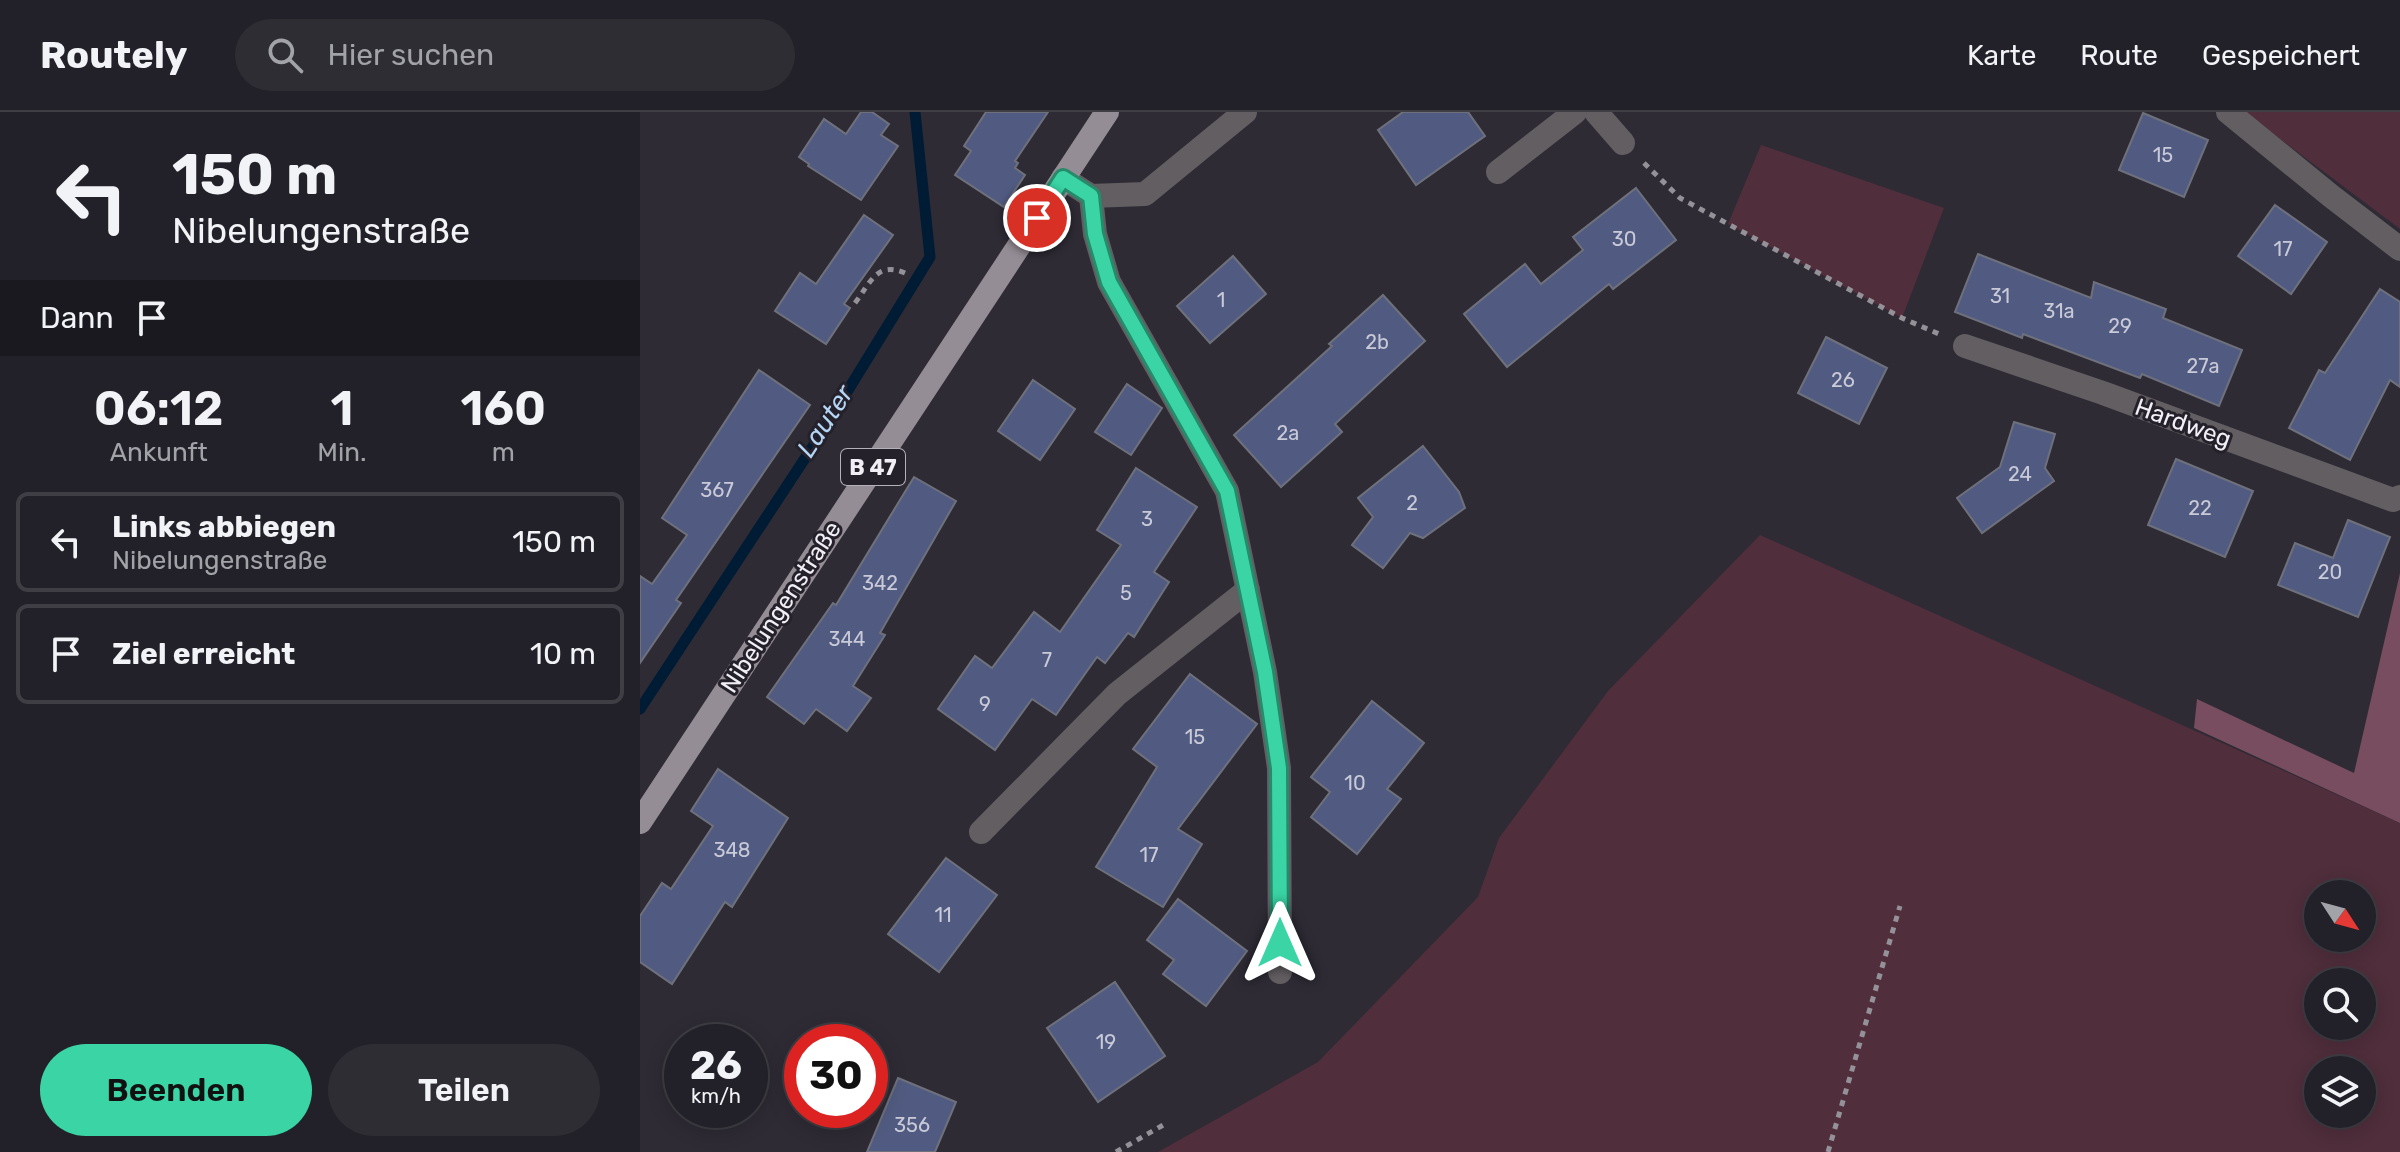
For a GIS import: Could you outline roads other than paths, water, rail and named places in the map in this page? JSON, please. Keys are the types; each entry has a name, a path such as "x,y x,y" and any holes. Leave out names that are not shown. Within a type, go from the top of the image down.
{"main road":[{"name":"Nibelungenstraße","path":"640,822 1107,112"}],"street":[{"path":"1063,178 1091,196 1145,194 1245,112"},
{"path":"1498,172 1575,112"},
{"path":"1596,112 1623,143"},
{"path":"2228,112 2400,249"},
{"path":"1091,196 1095,234 1109,282 1227,491 1265,672 1279,768 1280,972"},
{"name":"Hardweg","path":"1965,346 2103,393 2393,500 2400,497"},
{"path":"981,832 1117,694 1248,590"}],"waterway":[{"name":"Lauter","path":"640,709 821,434 930,257 915,112"}]}
